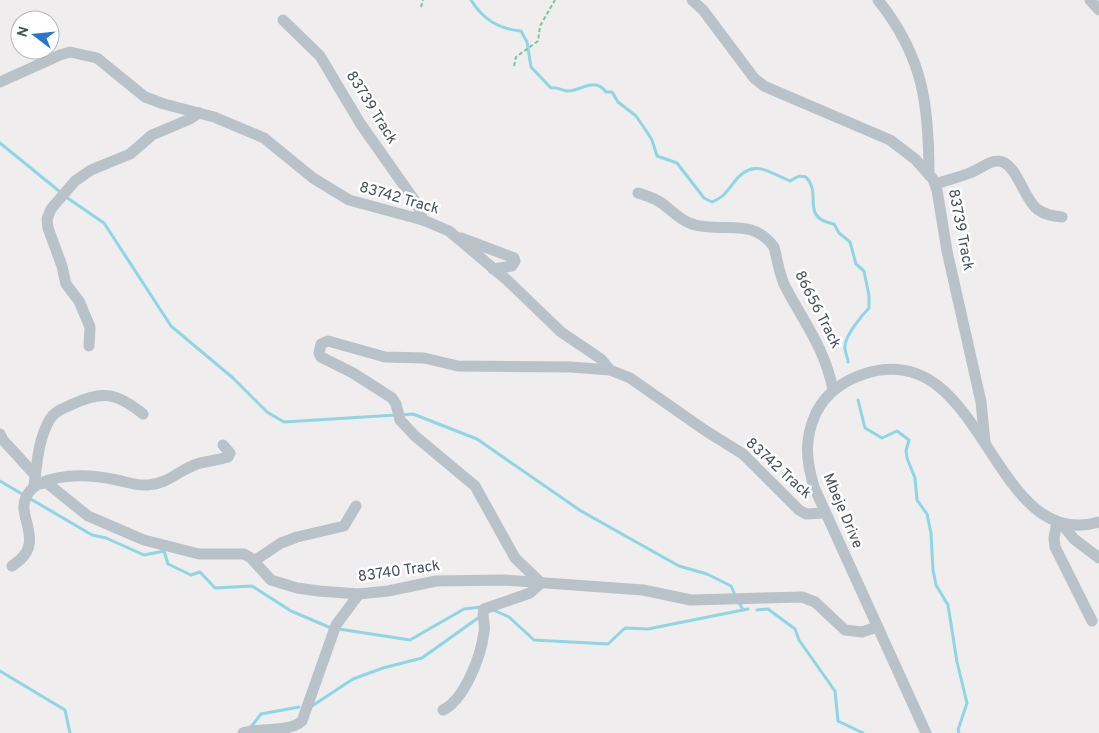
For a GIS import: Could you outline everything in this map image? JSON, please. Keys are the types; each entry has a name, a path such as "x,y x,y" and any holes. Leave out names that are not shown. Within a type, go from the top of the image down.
{"street":[{"name":"83739 Track","path":"692,0 702,10 754,78 764,86 808,107 885,137 915,159 932,179 981,402 985,442"},
{"path":"878,0 893,18 917,64 928,115 932,179 971,173 993,162 1002,161 1012,169 1022,190 1036,208 1050,215 1062,217"},
{"path":"1090,0 1099,10"},
{"name":"83739 Track","path":"283,20 320,56 360,123 417,204 423,220"},
{"name":"83742 Track","path":"0,82 60,55 70,52 85,54 103,63 145,97 199,113 264,138 313,178 349,200 437,225 457,237 507,280 561,332 601,359 610,370 630,378 706,432 743,454 799,510 806,514 824,513"},
{"path":"89,346 90,327 79,301 66,284 62,266 48,228 47,219 51,209 75,181 91,170 130,154 152,134 190,119 199,113"},
{"name":"86656 Track","path":"638,193 658,200 688,222 724,228 748,228 759,232 770,242 774,247 785,288 809,326 826,360 833,390"},
{"path":"457,237 493,248 514,258 515,261 512,266 493,269"},
{"path":"443,710 458,698 470,676 484,636 484,609 530,593 541,583 515,558 475,486 415,436 400,420 396,404 392,398 348,370 321,357 319,349 321,344 328,341 385,356 424,358 458,366 493,368 571,367 610,370"},
{"name":"Mbeje Drive","path":"926,733 824,513 810,473 806,448 816,413 833,390 851,379 878,370 900,369 928,379 950,395 1023,496 1035,509 1059,523 1080,526 1099,522"},
{"path":"12,566 24,556 29,545 30,537 23,508 24,501 37,481 39,447 48,422 55,413 91,396 105,395 122,398 143,414"},
{"path":"0,434 37,481"},
{"path":"37,481 74,476 106,478 140,485 155,484 169,480 197,464 228,457 230,453 224,445"},
{"name":"83740 Track","path":"37,481 54,487 74,506 97,521 135,536 188,552 244,554 254,561 265,576 281,585 319,591 359,594 388,591 436,580 504,580 643,590 691,600 802,597 815,602 845,630 862,632 877,628"},
{"path":"254,561 281,543 297,537 344,526 356,506"},
{"path":"1092,622 1055,547 1054,538 1059,523 1074,539 1099,558"},
{"path":"243,733 288,728 298,725 302,721 336,625 359,594"}],"path":[{"path":"421,7 423,0"},
{"path":"514,66 516,57 538,41 540,26 555,0"}],"waterway":[{"path":"471,0 481,13 492,22 499,26 521,31 527,42 531,67 551,88 572,91 597,85 606,92 612,92 618,102 636,116 652,140 657,156 677,163 704,198 712,202 718,199 739,177 752,169 766,170 790,181 799,176 806,177 813,191 813,205 817,216 823,221 834,224 839,233 850,242 856,264 864,271 869,296 869,308 854,326 846,342 845,350 848,362"},
{"path":"0,143 59,191"},
{"path":"66,197 104,223 171,326 233,378 267,412 284,422 396,415"},
{"path":"858,400 865,428 882,438 897,431 909,440 906,451 907,458 915,478 917,500 927,514 931,533 933,570 936,585 948,605 957,662 967,703 958,730 959,733"},
{"path":"402,415 413,414 477,439 581,511 679,566 707,574 731,586 736,597"},
{"path":"0,481 92,535 106,538 144,555 164,551 168,564 191,575 200,572 215,588 252,586 291,611 331,628"},
{"path":"739,602 743,610"},
{"path":"339,629 410,640 464,609 481,607"},
{"path":"491,609 509,617 534,640 608,644 625,628 648,629 748,609"},
{"path":"757,610 768,609 795,629 799,640 835,691 838,721 863,733"},
{"path":"312,706 353,679 383,668 422,658 478,618"},
{"path":"0,671 65,710 70,733"},
{"path":"251,727 261,714 299,707"}]}
